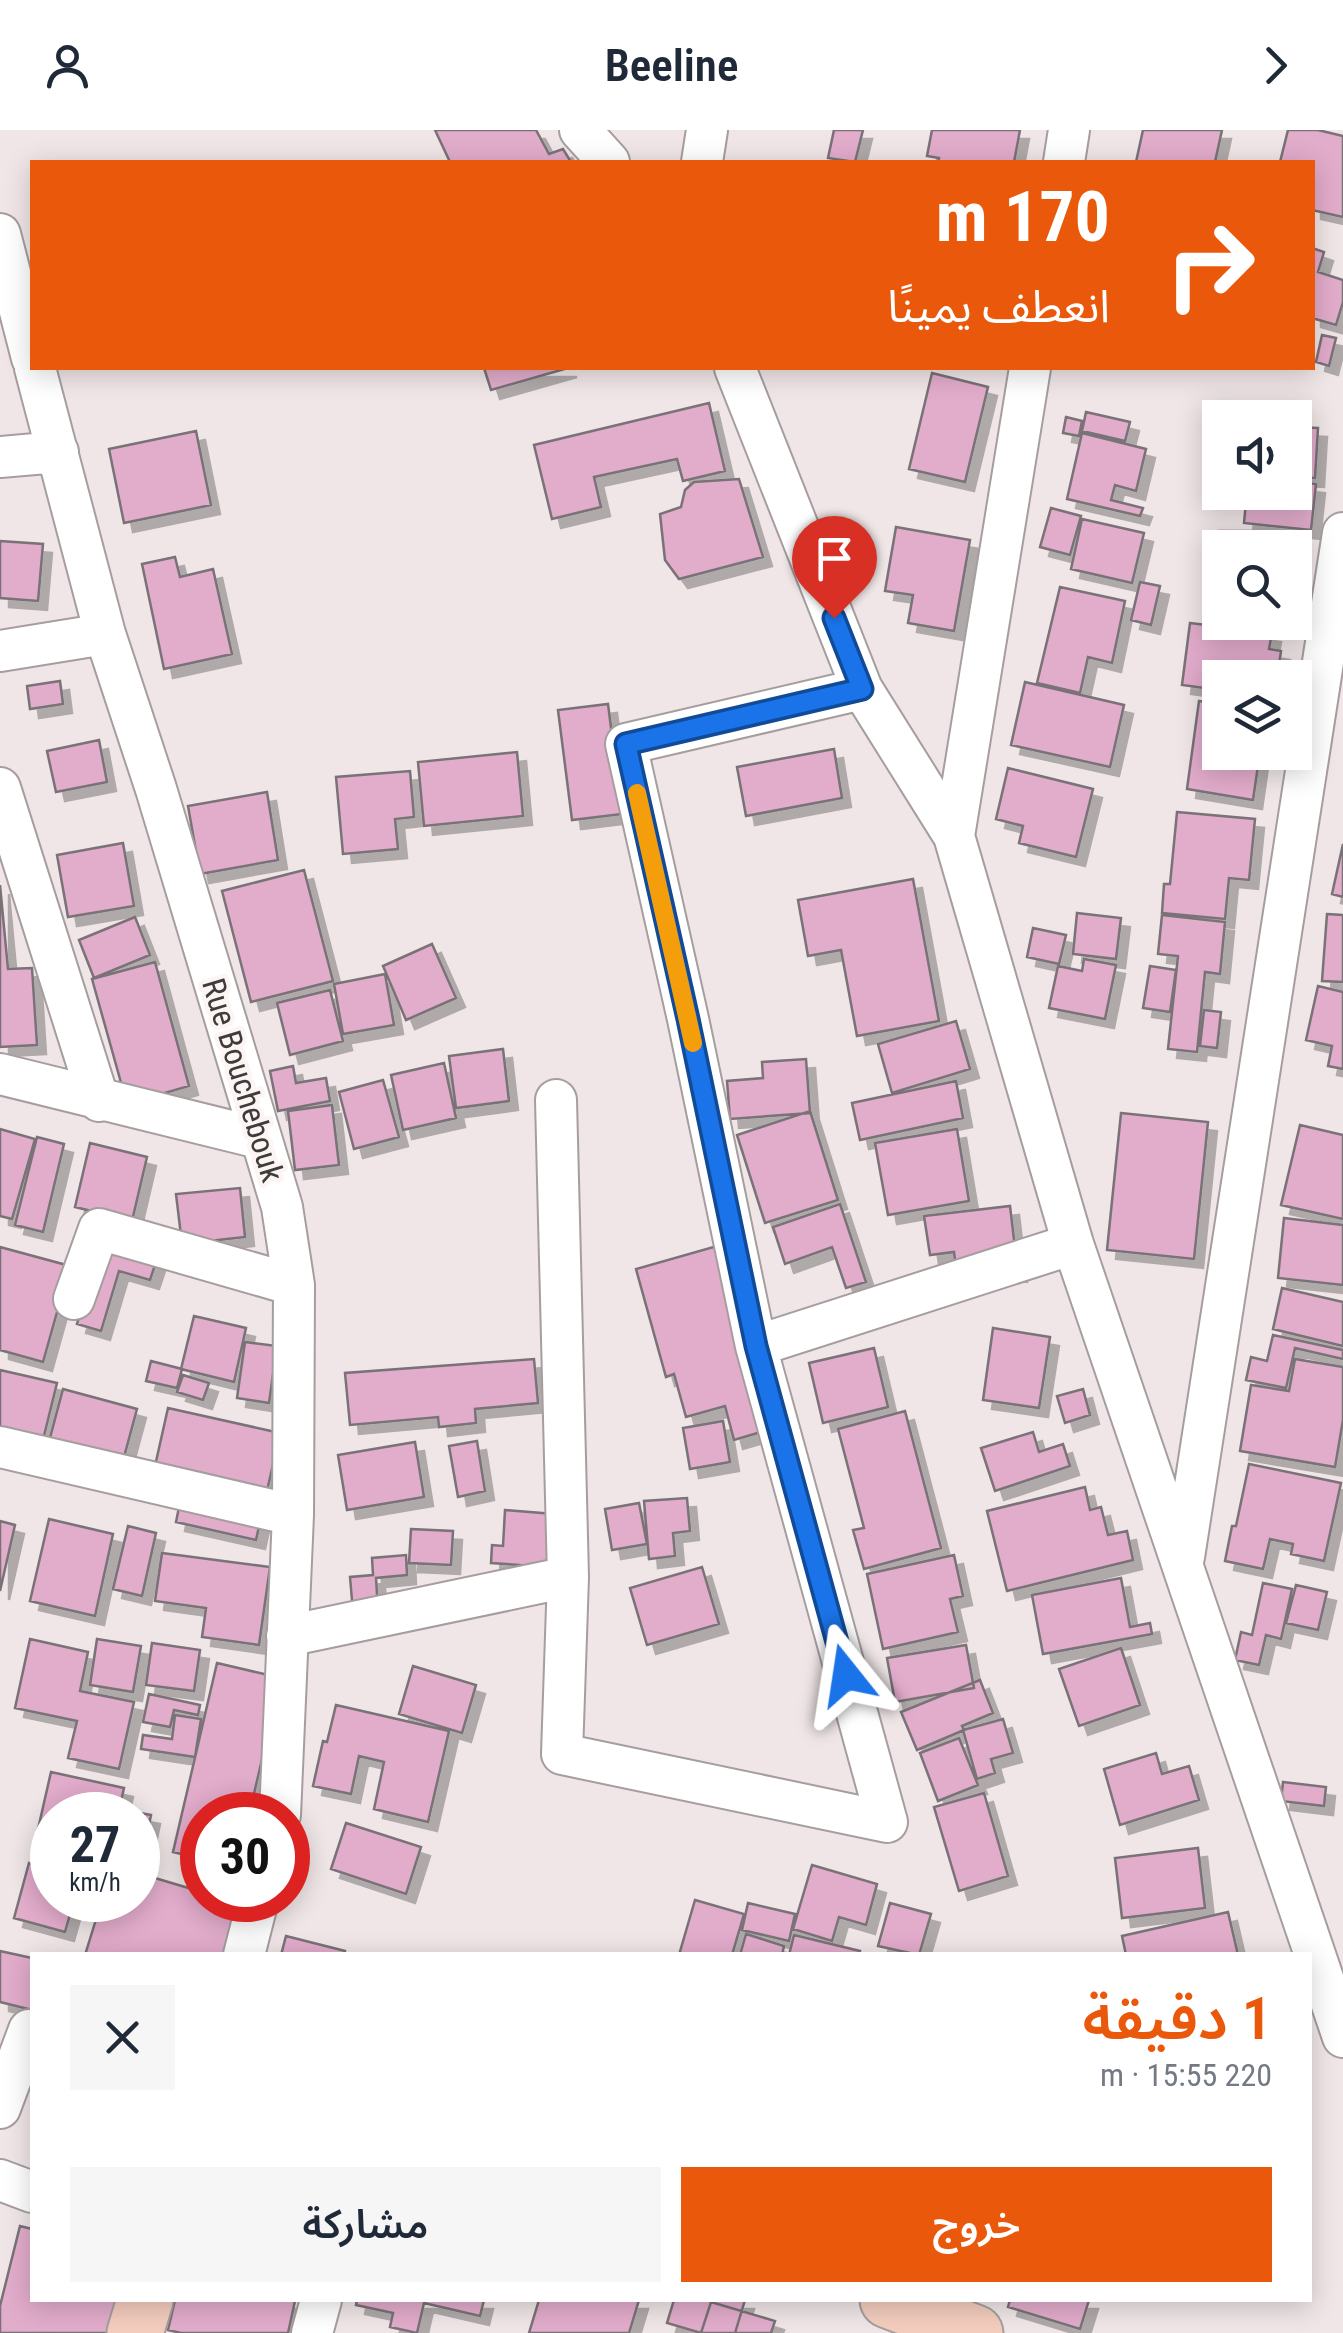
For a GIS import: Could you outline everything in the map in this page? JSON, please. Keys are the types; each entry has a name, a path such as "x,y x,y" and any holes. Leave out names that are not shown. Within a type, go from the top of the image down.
{"street":[{"path":"580,130 607,160"},
{"path":"702,160 707,130"},
{"path":"1064,160 1069,130"},
{"path":"0,234 19,338"},
{"name":"Rue Bouchebouk","path":"36,370 105,634 282,1206 294,1285 292,1515 281,1792"},
{"path":"736,370 862,689 954,836 1073,1244 1343,2036"},
{"path":"954,836 1030,370"},
{"path":"0,457 58,452"},
{"path":"1183,1561 1343,533"},
{"path":"0,650 105,634"},
{"path":"556,1100 568,1577 562,1754 887,1822 756,1346 626,744 862,689"},
{"path":"0,788 99,1100"},
{"path":"0,1074 259,1138"},
{"path":"74,1299 99,1229 294,1285"},
{"path":"756,1346 1073,1244"},
{"path":"0,1447 292,1515"},
{"path":"287,1636 568,1577"},
{"path":"245,1952 252,1922"},
{"path":"0,2108 20,2028"},
{"path":"0,2180 30,2191"},
{"path":"136,2333 145,2302"},
{"path":"312,2333 320,2302"},
{"path":"893,2302 976,2333"}],"building":[{"path":"435,130 536,130 549,154 563,149 570,160 449,160"},
{"path":"834,130 863,130 856,160 828,158"},
{"path":"932,130 1020,130 1014,160 938,160 927,156"},
{"path":"1143,130 1222,130 1215,160 1136,160"},
{"path":"1288,130 1318,130 1343,136 1343,217 1315,211 1315,160 1280,160"},
{"path":"1315,249 1324,252 1318,272 1343,280 1343,302 1336,325 1315,319"},
{"path":"1322,335 1336,338 1329,366 1316,362"},
{"path":"485,370 561,370 491,390"},
{"path":"932,373 988,387 965,482 909,469"},
{"path":"709,403 725,471 683,481 677,459 594,477 601,507 552,519 534,445"},
{"path":"1086,412 1130,422 1125,441 1082,431"},
{"path":"1066,417 1082,421 1079,436 1063,433"},
{"path":"1312,428 1318,428 1312,478"},
{"path":"196,431 211,505 124,523 109,449"},
{"path":"1082,433 1146,449 1136,491 1115,485 1111,500 1143,508 1140,516 1067,499"},
{"path":"739,479 763,557 679,579 665,560 660,514 681,507 685,490 694,482"},
{"path":"1312,484 1316,484 1311,530 1244,523 1245,510 1312,510"},
{"path":"1051,508 1081,516 1070,555 1040,547"},
{"path":"1082,519 1144,533 1132,583 1071,569"},
{"path":"896,527 970,540 954,631 908,623 913,595 885,591"},
{"path":"0,541 43,544 38,601 0,598"},
{"path":"175,557 180,577 213,569 232,654 164,669 142,564"},
{"path":"1140,582 1160,586 1151,625 1131,620"},
{"path":"1060,587 1125,601 1112,663 1088,657 1080,693 1037,683"},
{"path":"1190,623 1202,624 1202,640 1271,640 1269,649 1281,651 1280,660 1202,660 1202,688 1182,685"},
{"path":"60,681 63,704 30,709 27,686"},
{"path":"1025,682 1124,705 1110,767 1011,745"},
{"path":"1199,701 1202,701 1202,770 1257,770 1253,800 1187,789"},
{"path":"608,704 622,814 572,820 558,710"},
{"path":"99,740 107,782 56,792 47,751"},
{"path":"834,749 842,798 746,816 737,767"},
{"path":"517,752 523,816 424,826 418,762"},
{"path":"1008,768 1093,789 1076,857 1019,843 1023,826 996,819"},
{"path":"410,771 414,817 395,819 398,849 343,854 336,777"},
{"path":"267,792 278,860 200,874 188,806"},
{"path":"1177,812 1255,819 1249,880 1229,878 1225,919 1162,913 1164,884 1170,884"},
{"path":"123,843 134,906 68,917 57,855"},
{"path":"1343,844 1343,897 1332,894"},
{"path":"304,870 333,981 251,1002 222,891"},
{"path":"913,879 939,1021 857,1036 841,950 808,956 798,900"},
{"path":"0,885 8,969 32,968 37,1045 0,1047"},
{"path":"1077,913 1121,918 1116,959 1073,954"},
{"path":"1327,914 1343,915 1343,982 1322,981"},
{"path":"1162,915 1225,922 1220,974 1205,972 1197,1052 1168,1049 1178,956 1158,954"},
{"path":"135,917 150,955 94,978 79,940"},
{"path":"1033,928 1066,935 1059,964 1027,957"},
{"path":"432,944 456,998 406,1020 383,966"},
{"path":"1084,959 1116,965 1105,1019 1049,1008 1058,966 1082,971"},
{"path":"155,962 189,1086 127,1104 92,979"},
{"path":"1150,966 1176,970 1170,1012 1143,1008"},
{"path":"385,974 394,1025 343,1034 334,984"},
{"path":"1318,986 1343,992 1343,1069 1328,1066 1332,1046 1306,1040"},
{"path":"330,990 343,1041 290,1055 277,1003"},
{"path":"1204,1010 1221,1012 1217,1048 1200,1046"},
{"path":"956,1021 970,1069 892,1093 878,1044"},
{"path":"503,1049 509,1101 456,1108 449,1056"},
{"path":"806,1059 810,1113 730,1119 727,1081 763,1078 762,1062"},
{"path":"444,1063 456,1118 403,1130 391,1075"},
{"path":"293,1066 296,1083 326,1078 330,1101 278,1111 270,1071"},
{"path":"383,1080 399,1137 354,1149 339,1092"},
{"path":"956,1081 963,1118 860,1140 852,1103"},
{"path":"332,1105 339,1165 295,1170 288,1111"},
{"path":"810,1111 838,1200 765,1223 737,1135"},
{"path":"1121,1113 1208,1122 1194,1259 1107,1250"},
{"path":"1300,1125 1343,1135 1343,1219 1281,1205"},
{"path":"0,1129 35,1139 12,1219 0,1216"},
{"path":"957,1129 969,1201 888,1215 875,1143"},
{"path":"37,1137 64,1144 43,1232 15,1225"},
{"path":"90,1143 147,1157 132,1221 75,1207"},
{"path":"240,1188 245,1237 182,1244 176,1194"},
{"path":"840,1204 866,1282 846,1288 832,1247 785,1264 773,1227"},
{"path":"1010,1206 1018,1273 956,1268 954,1252 930,1255 924,1216"},
{"path":"1284,1218 1343,1225 1343,1285 1278,1278"},
{"path":"724,1244 768,1430 734,1440 725,1406 686,1417 674,1374 666,1377 636,1269"},
{"path":"101,1245 156,1262 150,1280 119,1271 101,1331 77,1324"},
{"path":"0,1247 70,1266 43,1362 0,1350"},
{"path":"1282,1288 1343,1302 1343,1346 1273,1329"},
{"path":"194,1316 246,1328 234,1382 181,1369"},
{"path":"993,1328 1050,1337 1039,1408 983,1400"},
{"path":"1273,1335 1343,1350 1343,1359 1295,1348 1286,1388 1246,1380 1251,1357 1267,1361"},
{"path":"245,1342 277,1346 269,1403 237,1398"},
{"path":"874,1348 888,1407 823,1423 809,1363"},
{"path":"534,1359 538,1403 475,1409 476,1423 439,1427 438,1417 350,1425 345,1373"},
{"path":"1295,1359 1343,1367 1343,1420 1335,1467 1240,1451 1251,1385 1289,1391"},
{"path":"151,1361 182,1369 177,1388 146,1381"},
{"path":"0,1370 57,1383 40,1452 0,1443"},
{"path":"183,1375 209,1383 203,1400 177,1392"},
{"path":"63,1389 137,1409 121,1468 47,1449"},
{"path":"1083,1389 1090,1415 1065,1423 1057,1396"},
{"path":"168,1408 280,1433 256,1540 176,1522 186,1473 155,1466"},
{"path":"905,1411 941,1548 864,1569 853,1530 864,1528 838,1429"},
{"path":"723,1421 730,1462 690,1469 683,1428"},
{"path":"1033,1432 1039,1452 1063,1444 1070,1466 995,1491 981,1448"},
{"path":"477,1441 485,1491 458,1497 449,1446"},
{"path":"415,1442 424,1497 347,1510 338,1455"},
{"path":"1249,1464 1341,1483 1324,1561 1291,1554 1293,1544 1270,1539 1263,1569 1225,1561"},
{"path":"1085,1487 1090,1510 1101,1507 1108,1535 1127,1531 1133,1560 1007,1591 987,1511"},
{"path":"687,1498 690,1531 673,1533 675,1556 649,1559 644,1501"},
{"path":"639,1503 647,1544 612,1550 605,1509"},
{"path":"505,1510 566,1515 562,1568 491,1563 492,1545 503,1546"},
{"path":"49,1519 113,1534 95,1616 30,1601"},
{"path":"0,1521 15,1525 0,1591"},
{"path":"128,1526 156,1533 142,1596 113,1589"},
{"path":"411,1529 453,1531 451,1565 409,1563"},
{"path":"162,1553 270,1567 259,1645 202,1637 206,1608 155,1601"},
{"path":"406,1555 407,1575 376,1578 378,1610 353,1612 350,1577 373,1575 372,1558"},
{"path":"954,1555 963,1596 950,1599 958,1632 883,1649 867,1574"},
{"path":"702,1567 719,1624 647,1645 630,1588"},
{"path":"1121,1578 1130,1627 1150,1623 1152,1634 1043,1654 1032,1595"},
{"path":"1263,1583 1292,1589 1281,1639 1266,1635 1259,1665 1235,1660 1241,1632 1252,1635"},
{"path":"1296,1585 1327,1592 1318,1630 1286,1623"},
{"path":"30,1639 88,1652 80,1691 134,1702 119,1769 68,1758 77,1721 15,1708"},
{"path":"97,1639 141,1646 133,1692 90,1685"},
{"path":"152,1643 200,1650 194,1691 146,1685"},
{"path":"966,1645 974,1688 895,1702 887,1658"},
{"path":"1121,1648 1140,1705 1079,1726 1059,1669"},
{"path":"217,1663 281,1678 254,1792 187,1792"},
{"path":"413,1666 476,1685 462,1733 399,1714"},
{"path":"980,1680 993,1713 917,1750 901,1712"},
{"path":"149,1694 200,1705 198,1715 174,1710 170,1727 143,1722"},
{"path":"336,1705 449,1731 428,1822 374,1809 384,1762 359,1756 351,1794 313,1786"},
{"path":"175,1715 201,1719 195,1757 141,1749 143,1735 172,1739"},
{"path":"1003,1719 1013,1753 991,1759 995,1773 977,1779 963,1730"},
{"path":"959,1738 978,1785 938,1801 920,1753"},
{"path":"1156,1753 1162,1774 1189,1766 1199,1800 1120,1825 1104,1769"},
{"path":"51,1772 124,1788 123,1792 46,1792"},
{"path":"1283,1782 1326,1787 1324,1806 1281,1801"},
{"path":"984,1793 1008,1876 959,1891 934,1807"},
{"path":"180,1822 180,1854 173,1852"},
{"path":"346,1823 421,1847 406,1894 331,1869"},
{"path":"1198,1848 1205,1908 1122,1918 1115,1858"},
{"path":"29,1863 30,1922 68,1922 65,1932 14,1918"},
{"path":"812,1865 877,1884 866,1925 839,1917 832,1941 793,1929"},
{"path":"160,1880 180,1885 180,1922 245,1922 236,1952 86,1952 95,1922 160,1922"},
{"path":"695,1900 744,1914 733,1952 680,1952"},
{"path":"748,1903 795,1914 789,1941 742,1930"},
{"path":"890,1903 931,1914 920,1952 878,1946"},
{"path":"1228,1912 1237,1952 1125,1952 1122,1936"},
{"path":"746,1934 784,1946 783,1952 741,1952"},
{"path":"794,1935 860,1951 860,1952 790,1952"},
{"path":"286,1936 345,1951 345,1952 282,1952"},
{"path":"0,1951 30,1958 30,2010 0,2002"},
{"path":"20,2226 30,2228 30,2302 134,2302 126,2333 0,2333 0,2306"},
{"path":"175,2302 295,2302 288,2333 168,2330"},
{"path":"357,2302 484,2302 480,2316 424,2303 417,2333 390,2327 393,2313 356,2305"},
{"path":"538,2302 638,2302 629,2333 529,2333"},
{"path":"673,2302 744,2302 735,2333 701,2333 667,2323"},
{"path":"711,2302 775,2321 771,2333 701,2333"},
{"path":"1009,2302 1088,2302 1080,2329 1008,2307"}],"slow traffic":[{"path":"637,793 693,1043"}],"route":[{"path":"834,618 862,689 626,744 756,1346 846,1675"}]}
